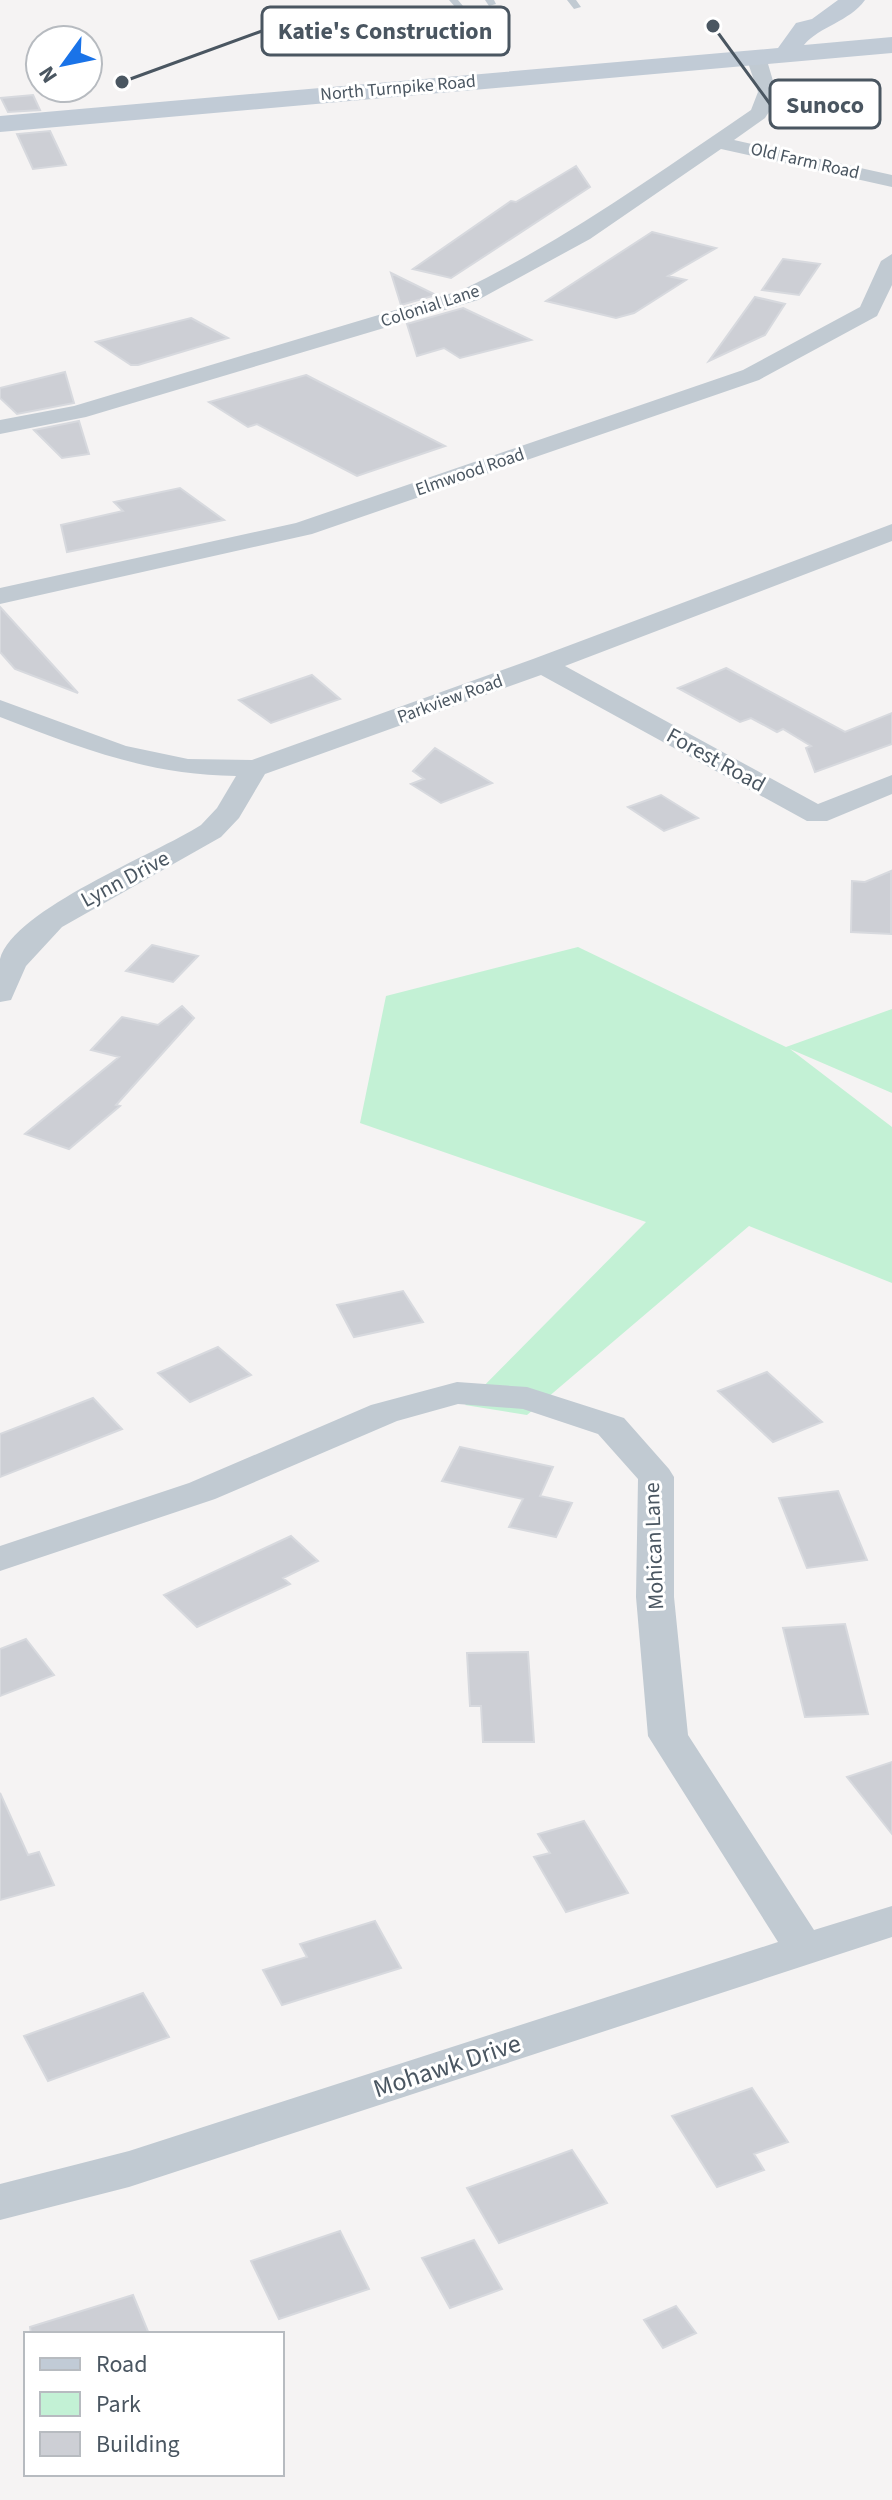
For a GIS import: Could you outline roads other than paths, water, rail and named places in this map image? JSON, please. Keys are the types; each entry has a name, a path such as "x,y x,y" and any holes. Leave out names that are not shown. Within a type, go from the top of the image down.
{"main road":[{"path":"797,53 814,47 824,38 826,32 820,25 853,0"},
{"name":"North Turnpike Road","path":"0,124 892,45"}],"street":[{"name":"Colonial Lane","path":"0,427 78,412 470,295 521,272 605,221 768,103 770,94 756,57"},
{"name":"Old Farm Road","path":"717,142 892,181"},
{"name":"Elmwood Road","path":"0,596 303,529 751,375 881,313 892,261"},
{"name":"Parkview Road","path":"0,708 119,753 188,767 255,768 543,665 892,532"},
{"name":"Forest Road","path":"543,665 817,815 892,784"},
{"name":"Lynn Drive","path":"0,993 29,939 96,890 161,861 217,826 255,768"},
{"name":"Mohican Lane","path":"0,1559 202,1491 384,1413 457,1393 527,1398 611,1426 656,1477 655,1597 668,1736 805,1950"},
{"name":"Mohawk Drive","path":"0,2202 129,2169 892,1921"}],"place":[{"name":"Sunoco","path":"713,26"},
{"name":"Katie's Construction","path":"122,82"}]}
